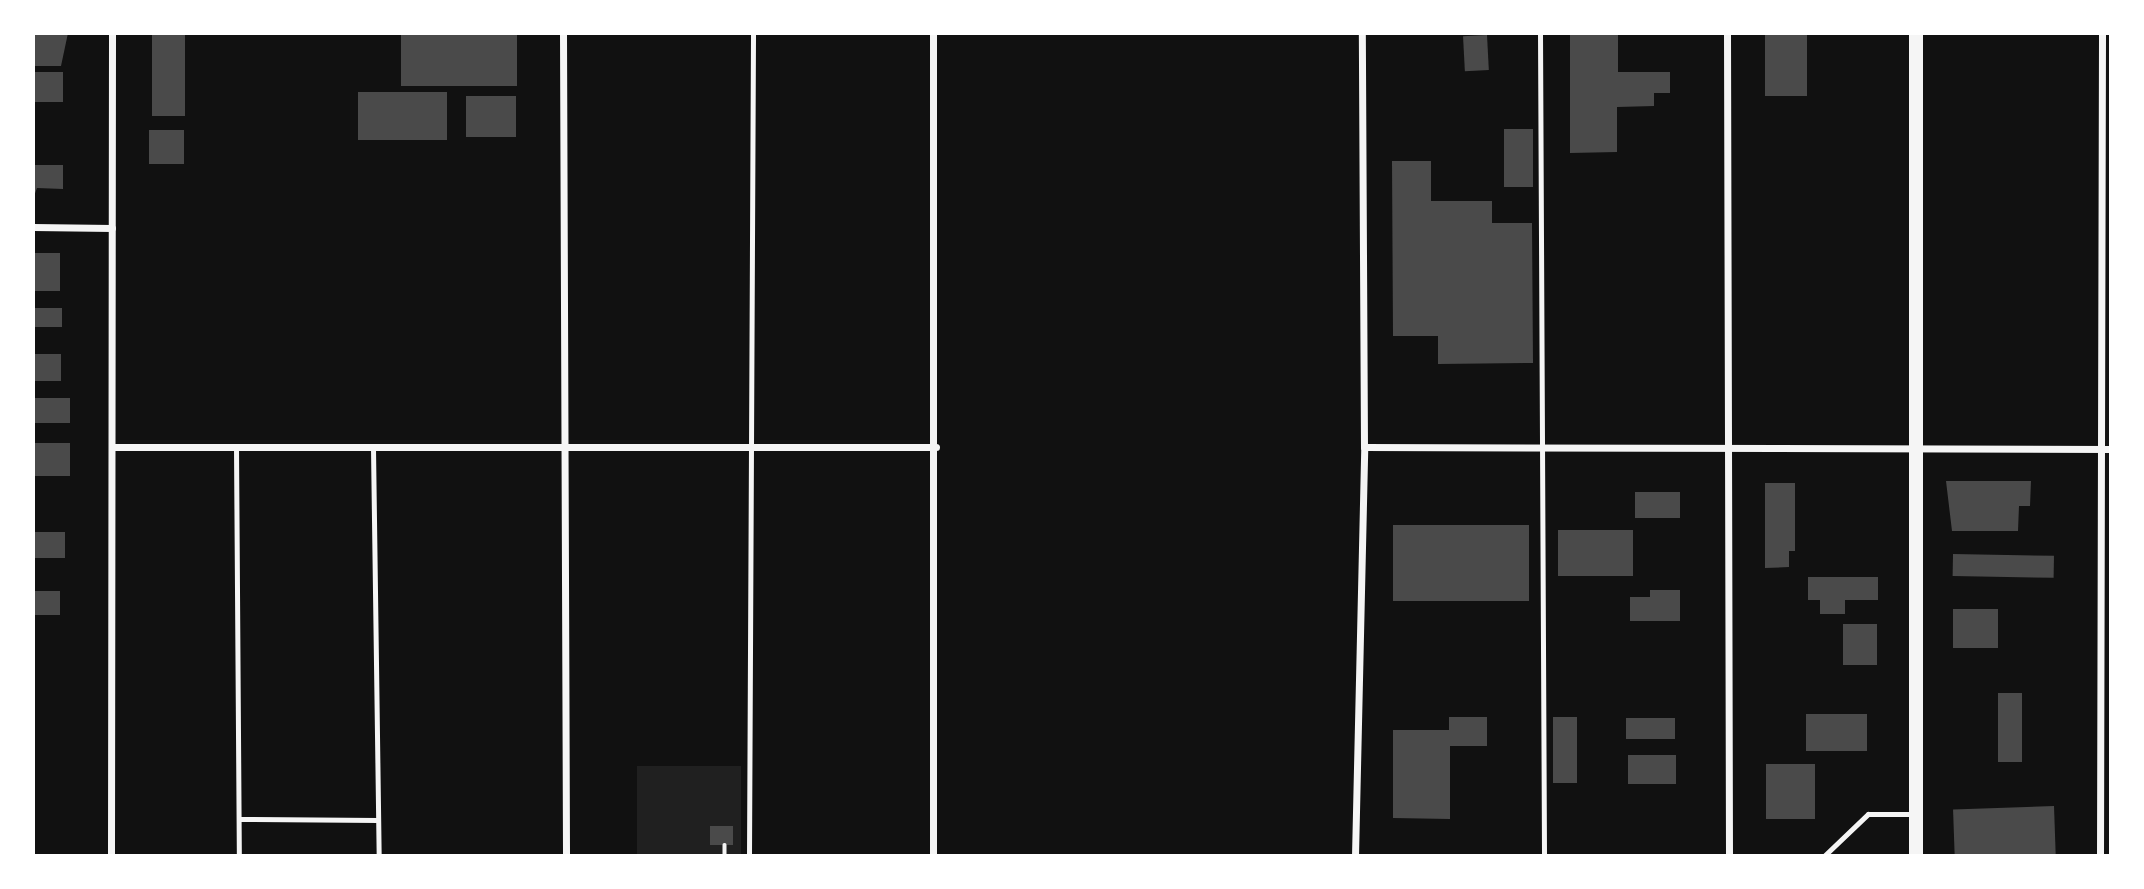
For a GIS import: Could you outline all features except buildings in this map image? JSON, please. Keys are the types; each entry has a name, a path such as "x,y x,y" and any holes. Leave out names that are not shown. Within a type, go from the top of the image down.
{"main road":[{"path":"1916,33 1916,856"}],"street":[{"path":"111,856 112,33"},
{"path":"563,33 566,856"},
{"path":"933,33 936,447 933,856"},
{"path":"1355,856 1364,447 1362,33"},
{"path":"1727,33 1729,856"},
{"path":"2100,856 2102,33"},
{"path":"33,227 113,228"},
{"path":"113,447 936,447"},
{"path":"1364,447 1730,451 1915,447 2111,449"}],"lane":[{"path":"749,856 753,33"},
{"path":"1540,33 1544,856"},
{"path":"236,447 239,856"},
{"path":"373,448 379,856"},
{"path":"1824,856 1868,814 1916,814"},
{"path":"239,819 378,820"}],"path":[{"path":"725,845 725,856"}],"shaded area":[{"path":"637,766 741,766 741,856 637,856"}]}
